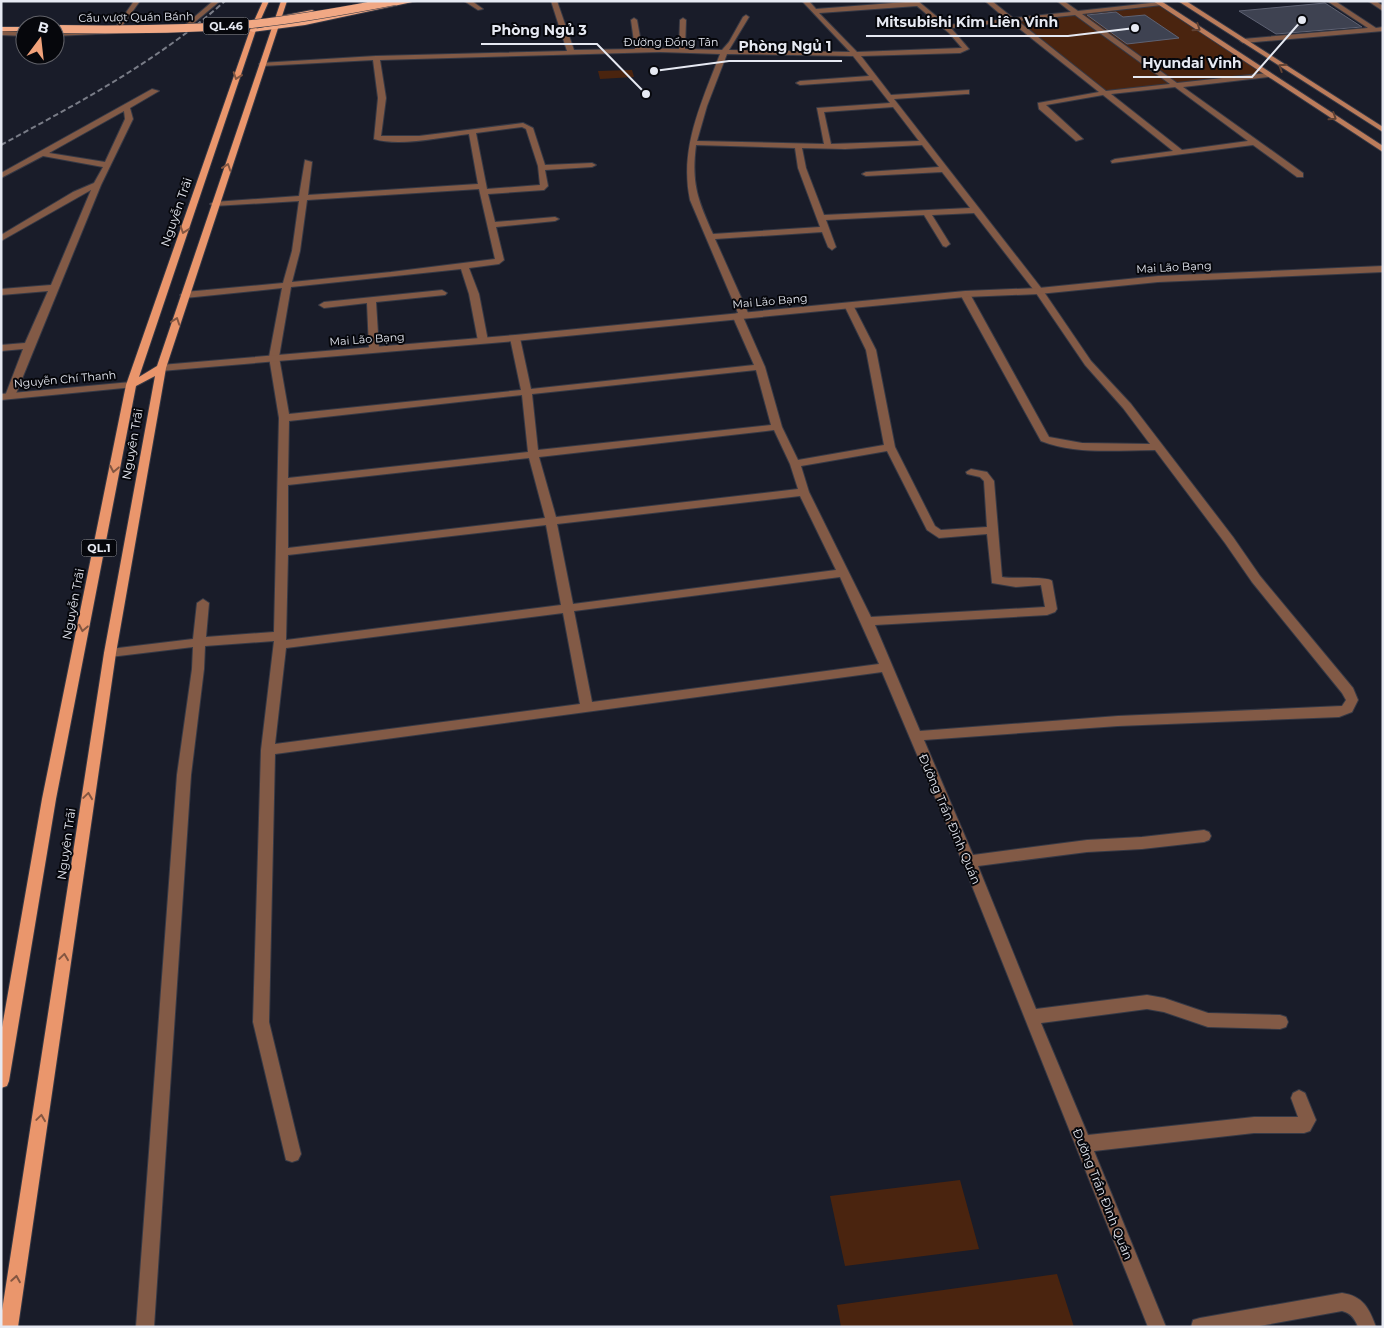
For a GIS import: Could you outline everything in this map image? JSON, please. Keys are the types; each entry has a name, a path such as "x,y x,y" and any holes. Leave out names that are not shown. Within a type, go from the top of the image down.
{"highway":[{"path":"255,26 278,17 372,1"},
{"name":"Cầu vượt Quán Bánh","path":"65,29 179,29 252,24 324,15 395,1"},
{"path":"255,26 275,28 414,1"},
{"path":"1,27 15,28"}],"main road":[{"name":"QL.1","path":"255,26 266,1"},
{"name":"QL.1","path":"161,368 214,204 284,1"},
{"path":"1181,1 1383,130"},
{"path":"1158,2 1383,150"},
{"name":"Nguyễn Trãi","path":"1,1081 49,799 131,385 255,26"},
{"path":"1222,44 1243,41"},
{"path":"131,385 161,368"},
{"name":"Nguyên Trãi","path":"9,1327 110,653 161,368"}],"street":[{"path":"65,30 108,34 115,32 138,1"},
{"path":"119,27 187,26 217,1"},
{"path":"467,1 480,9"},
{"path":"554,1 571,53"},
{"path":"805,1 857,56 1039,290 1088,363 1127,406 1229,540 1256,579 1348,691 1352,700 1350,706 1339,712 1118,720 915,736"},
{"path":"837,1 844,9"},
{"path":"988,1 1181,153"},
{"path":"1060,1 1300,175"},
{"path":"1330,1 1383,36"},
{"path":"1371,1 1383,8"},
{"path":"814,11 916,3 946,27 1158,2"},
{"name":"Đường Trần Đình Quán","path":"746,17 724,52 692,144 690,188 760,367 778,427 796,464 804,492 887,667 969,861 1157,1327"},
{"path":"634,20 640,50"},
{"path":"682,50 683,20"},
{"name":"Đường Đồng Tân","path":"262,64 376,58 640,50 854,54 960,51 966,48 946,27"},
{"path":"1243,41 1383,29"},
{"path":"1,33 15,34"},
{"path":"214,204 483,189 540,188 544,186 541,167 527,126 518,125 402,139 377,137 382,98 376,58"},
{"path":"1079,139 1042,108 1041,104 1047,101 1105,93 1268,74"},
{"path":"800,82 874,78"},
{"path":"1,176 44,154 155,91"},
{"path":"828,147 820,110 966,92"},
{"path":"6,396 128,118 126,106"},
{"path":"185,294 464,266 500,260 472,132"},
{"path":"1115,161 1255,142"},
{"path":"692,144 828,147 924,143"},
{"path":"798,146 802,168 832,246"},
{"path":"44,154 108,165"},
{"path":"292,1154 261,1022 268,750 280,641 282,552 284,418 274,357 287,285 296,250 308,162"},
{"path":"541,167 592,165"},
{"path":"866,174 945,170"},
{"path":"1,239 76,194 97,185"},
{"path":"822,218 976,210"},
{"path":"926,212 946,244"},
{"path":"492,226 555,219"},
{"path":"710,237 826,229"},
{"path":"464,266 474,294 483,341"},
{"name":"Mai Lão Bạng","path":"161,368 274,357 483,341 965,294 1039,290 1158,278 1383,269"},
{"path":"1,292 53,288"},
{"path":"324,305 442,293"},
{"path":"965,294 1045,439 1052,442 1099,446 1158,447"},
{"path":"371,300 374,349"},
{"path":"849,305 871,350 890,447 931,528 939,534 992,530"},
{"path":"515,338 525,378 533,453 551,521 587,707"},
{"path":"1,348 29,346"},
{"path":"284,418 760,367"},
{"name":"Nguyễn Chí Thanh","path":"6,396 131,385"},
{"path":"282,482 778,427"},
{"path":"796,464 890,447"},
{"path":"866,621 1047,611 1051,609 1046,581 1016,583 996,580 989,481 983,474 971,472"},
{"path":"282,552 804,492"},
{"path":"110,653 199,642 280,641 569,609 843,573"},
{"path":"145,1327 184,775 198,668 203,604"},
{"path":"268,750 887,667"},
{"path":"969,861 1087,846 1142,843 1204,836"},
{"path":"1031,1017 1147,1002 1164,1005 1208,1020 1280,1022"},
{"path":"1082,1144 1254,1124 1304,1125 1308,1120 1299,1098"},
{"path":"1200,1327 1342,1302 1350,1303 1357,1307 1367,1327"}],"shaded area":[{"path":"1160,4 1268,75 1105,93 1012,20"},
{"path":"632,70 634,77 600,79 598,71"},
{"path":"960,1180 979,1249 845,1266 830,1196"},
{"path":"1057,1274 1074,1327 841,1327 837,1305"}],"building":[{"path":"1325,3 1362,27 1276,34 1239,11"},
{"path":"1116,12 1123,17 1145,15 1179,38 1127,44 1087,15"}],"railway":[{"path":"1,145 146,62 199,23 225,1"}],"place":[{"name":"Hyundai Vinh","path":"1302,20"},
{"name":"Mitsubishi Kim Liên Vinh","path":"1135,28"},
{"name":"Phòng Ngủ 1","path":"654,71"},
{"name":"Phòng Ngủ 3","path":"646,94"}]}
